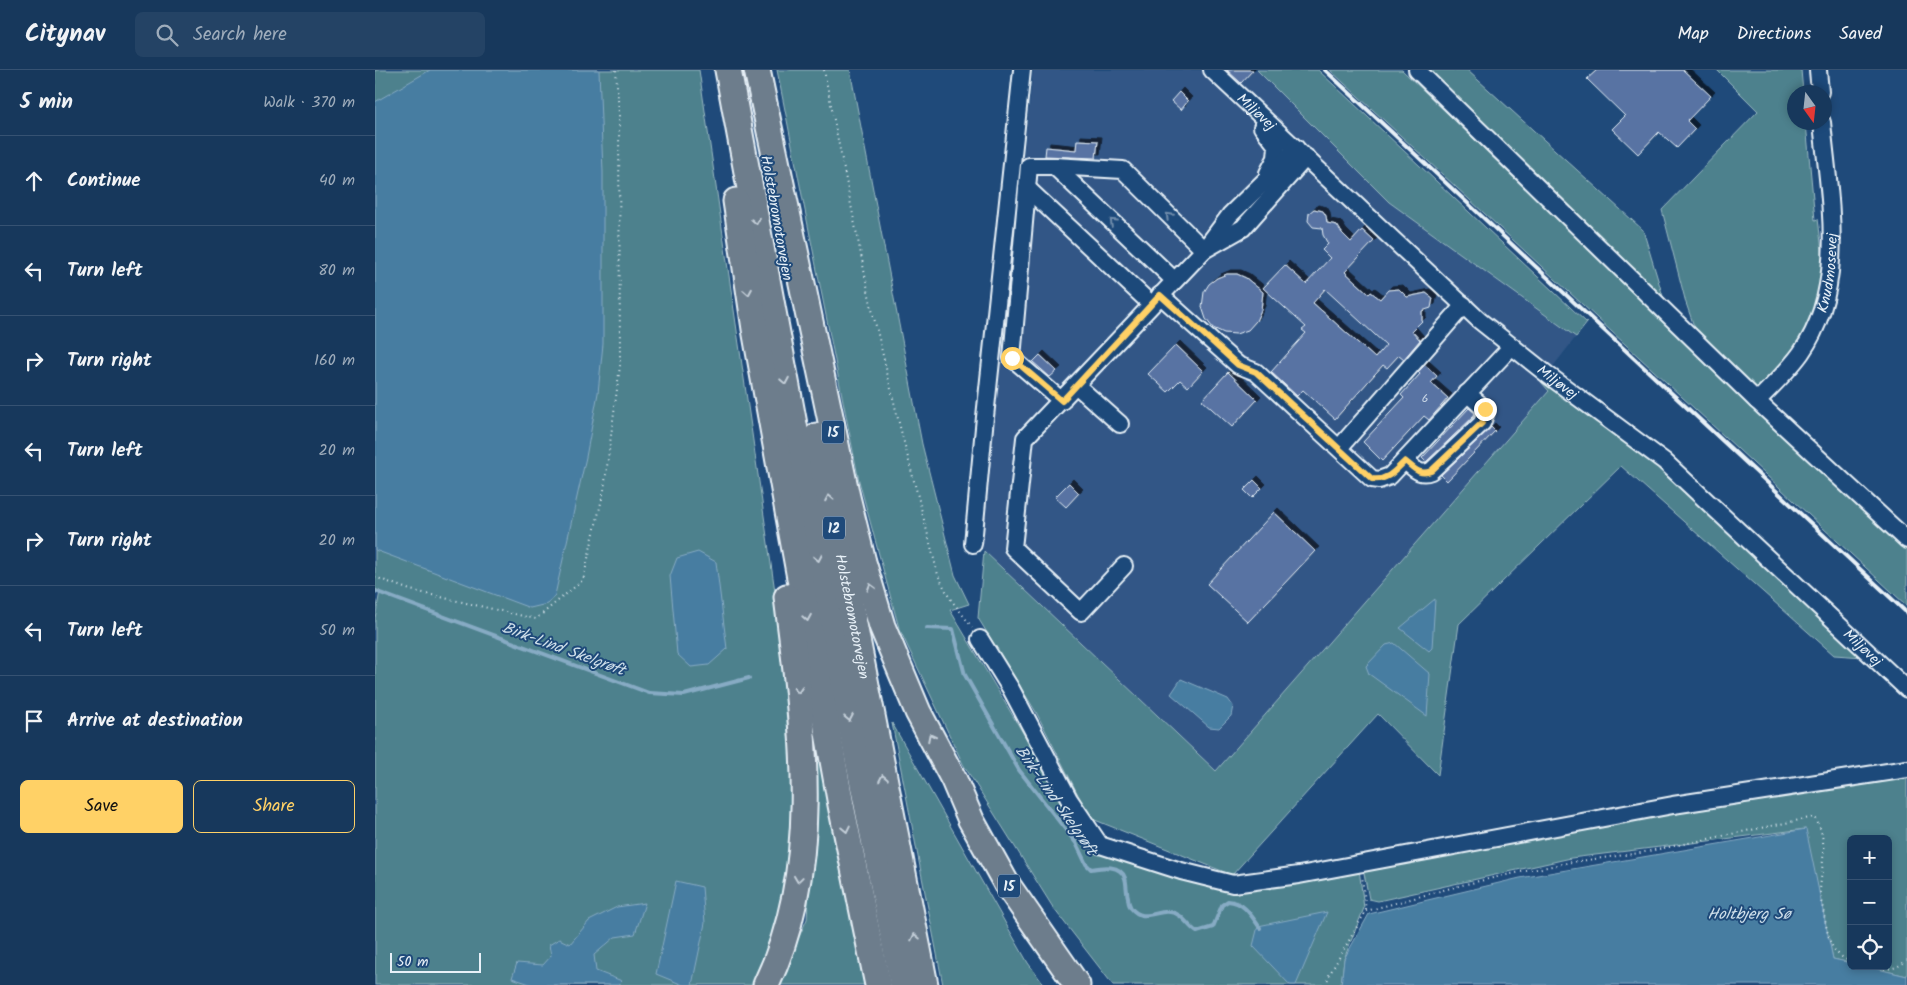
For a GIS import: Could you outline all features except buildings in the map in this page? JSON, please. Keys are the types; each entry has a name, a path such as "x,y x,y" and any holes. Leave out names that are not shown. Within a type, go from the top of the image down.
{"highway":[{"path":"718,70 755,329 841,805 879,985"},
{"name":"Holstebromotorvejen","path":"729,70 833,634 903,985"},
{"name":"Holstebromotorvejen","path":"750,70 829,500 925,985"},
{"name":"15","path":"757,70 847,497 863,562 882,626 918,712 954,780 971,820 1006,883 1077,985"},
{"path":"755,329 765,428 797,677 805,796 801,852 792,912 775,966 765,985"},
{"path":"954,780 1012,875 1092,985"}],"street":[{"path":"973,544 1022,70"},
{"path":"1208,70 1213,82 1266,131 1277,146 1276,158 1261,184"},
{"name":"Miljøvej","path":"1212,70 1480,321 1548,375 1665,461 1907,689"},
{"path":"1417,70 1757,401 1907,540"},
{"path":"1818,70 1819,85"},
{"name":"Knudmosevej","path":"1757,401 1780,378 1801,352 1816,323 1827,291 1832,253 1824,130"},
{"path":"1124,566 1081,612 1013,548 1025,438 1203,250 1230,215 1261,184 1301,152"},
{"path":"1203,250 1243,228 1301,152"},
{"path":"1062,401 1012,358 1029,166 1123,170 1203,250"},
{"path":"1054,166 1174,280"},
{"path":"1027,188 1156,300 1238,365 1256,372 1372,479 1379,480 1390,476 1512,346"},
{"path":"1339,448 1464,305"},
{"path":"1076,385 1120,424"},
{"path":"1405,461 1419,472 1426,473 1431,471 1482,423 1486,412 1485,409 1467,393"},
{"path":"980,639 1015,697 1069,799 1100,845 1181,871 1233,884 1299,875 1673,805 1907,769"}],"path":[{"path":"375,578 410,590 536,619 583,580 604,490 620,366 619,114 616,70"},
{"path":"824,70 871,305 938,575 949,596 980,639"},
{"path":"1365,911 1463,884 1572,862 1640,853 1814,817 1820,825 1824,856 1820,893 1830,943 1835,952 1842,959 1847,960"},
{"path":"1327,985 1328,977 1365,911 1366,903 1360,864"},
{"path":"1892,969 1898,968 1907,960"}],"shaded area":[{"path":"1033,70 1257,70 1389,202 1576,337 1541,382 1550,390 1216,771 980,547"}],"green space":[{"path":"375,70 699,70 785,660 797,801 784,911 756,985 375,985 375,619 380,591 375,589"},
{"path":"777,70 850,70 922,444 955,575 969,604 950,610 1083,834 1232,888 1359,869 1364,908 1344,959 1341,985 1113,985 1054,909 963,764 899,628 859,481"},
{"path":"1257,70 1318,70 1587,323 1576,337 1389,202"},
{"path":"1330,70 1402,70 1753,406 1907,550 1907,606"},
{"path":"1427,70 1467,70 1643,230 1665,303"},
{"path":"1717,70 1801,70 1802,85 1787,85 1787,130 1807,130 1815,220 1818,219 1823,259 1820,297 1794,354 1756,392 1696,332 1686,303 1662,210 1758,111"},
{"path":"1544,378 1659,465 1864,657 1834,655 1621,466 1459,624 1438,775 1378,714 1232,875 1090,818 1036,712 978,618 984,551 1216,771 1549,391 1541,382"},
{"path":"809,706 867,985 778,985 807,919 814,812"},
{"path":"892,723 1028,963 1044,985 943,985"},
{"path":"1907,772 1907,976 1882,970 1892,970 1892,835 1847,835 1847,962 1833,959 1805,829 1571,858 1378,901 1369,899 1363,868 1627,819"}],"water":[{"path":"430,70 599,70 603,172 603,344 598,393 586,457 555,595 547,604 530,608 375,550 375,102"},
{"path":"698,552 716,562 727,649 709,665 691,667 677,654 670,576 677,558"},
{"path":"1435,599 1432,648 1429,651 1400,628"},
{"path":"1394,643 1430,674 1427,716 1369,674 1366,666 1386,645"},
{"path":"1181,679 1228,699 1233,706 1231,716 1219,728 1209,727 1171,694"},
{"name":"Holtbjerg Sø","path":"1806,829 1833,959 1847,962 1847,970 1882,970 1907,976 1907,985 1341,985 1344,959 1369,914 1520,878"},
{"path":"676,881 702,887 705,923 692,985 683,985 656,974"},
{"path":"645,903 635,934 615,937 594,955 596,971 622,981 618,985 533,985 512,978 517,963 543,965 551,956 549,945 559,939 570,944 589,921 617,907"},
{"path":"1327,912 1296,985 1290,985 1253,946 1258,926"}],"waterway":[{"name":"Birk-Lind Skelgrøft","path":"375,591 649,693 684,695 749,678"},
{"name":"Birk-Lind Skelgrøft","path":"927,628 953,629 965,675 1019,770 1076,843 1086,864 1091,869 1115,868 1123,874 1126,880 1131,908 1140,915 1165,912 1174,913 1182,917 1197,932 1213,927 1222,905 1228,901 1243,907 1260,928"}],"railway":[{"path":"1325,70 1907,613"}],"route":[{"path":"1012,358 1062,401 1160,295 1238,365 1256,372 1365,474 1372,479 1379,480 1390,476 1405,461 1419,472 1426,473 1431,471 1482,423 1485,418 1485,409"}]}
